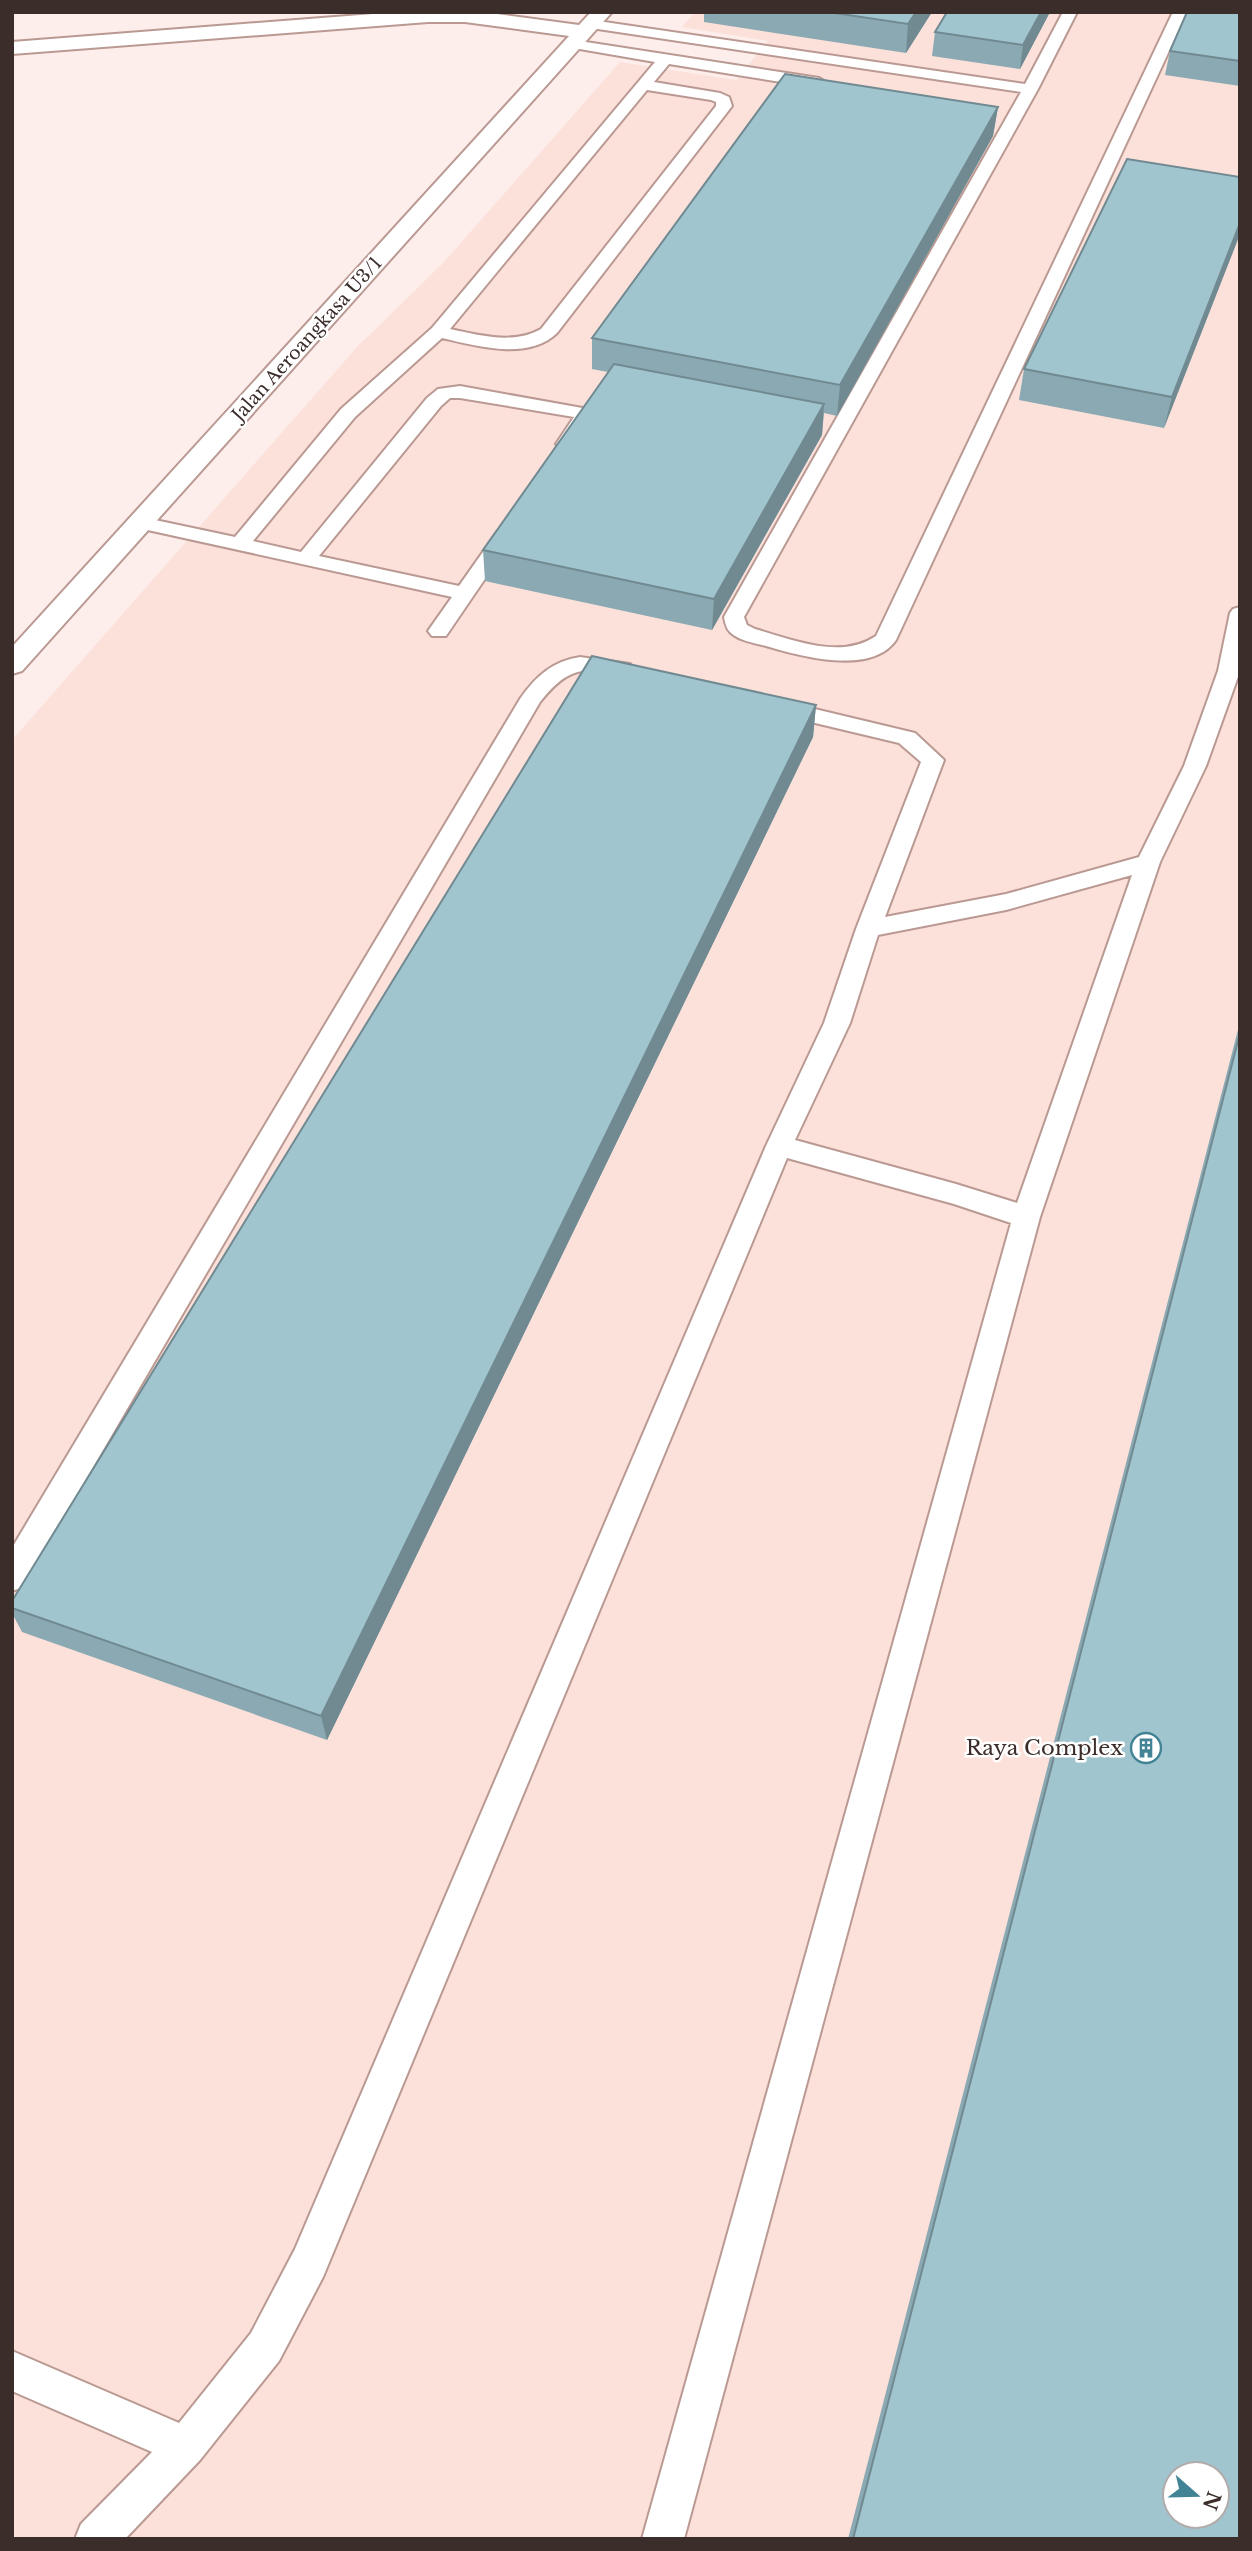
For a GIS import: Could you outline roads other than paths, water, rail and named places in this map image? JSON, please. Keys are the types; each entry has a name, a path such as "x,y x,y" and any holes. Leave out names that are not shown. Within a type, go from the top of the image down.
{"street":[{"path":"12,48 428,16 465,16 588,28"},
{"name":"Jalan Aeroangkasa U3/1","path":"12,665 588,28"}],"lane":[{"path":"1070,12 1030,89 1009,113 734,617 738,628 748,635 827,654 863,653 877,649 885,640 1180,12"},
{"path":"588,28 1030,89"},
{"path":"588,28 666,58 835,85"},
{"path":"240,544 348,413 438,332 666,58"},
{"path":"438,332 494,342 523,342 546,334 561,316 724,106 724,100 715,96 643,85"},
{"path":"306,559 434,402 451,391 580,413 584,416 555,461"},
{"path":"439,631 517,516"},
{"path":"141,523 465,594"},
{"path":"663,2539 1026,1217 1148,862 1195,766 1229,671 1240,613"},
{"path":"12,1577 531,699 549,674 569,664 601,664 654,677"},
{"path":"96,2539 186,2446 265,2347 309,2263 779,1146 836,1023 868,929 933,760 907,738 747,699"},
{"path":"868,929 1006,902 1148,862"},
{"path":"779,1146 956,1194 1026,1217"},
{"path":"12,2371 186,2446"}],"place":[{"name":"Raya Complex","path":"1146,1748"}]}
